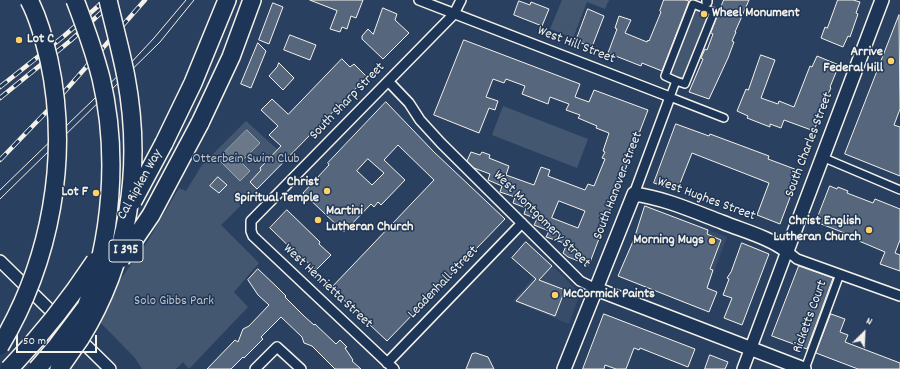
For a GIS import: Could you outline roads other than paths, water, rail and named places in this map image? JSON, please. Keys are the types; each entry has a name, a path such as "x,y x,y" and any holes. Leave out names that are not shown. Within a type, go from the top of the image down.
{"highway":[{"path":"0,346 21,307 40,256 52,204 57,171 57,114 54,84 44,38 30,0"},
{"path":"58,369 74,338 89,301 99,263 106,227 109,194 109,135 101,80 94,52 75,0"},
{"path":"58,369 80,339 107,286 119,250 131,199 133,169 130,106 126,77 108,0"},
{"name":"Cal Ripken Way","path":"9,369 34,341 86,275 121,221 160,154 202,63 227,0"},
{"name":"Cal Ripken Way","path":"37,369 56,347 104,283 151,215 200,123 231,57 252,0"}],"main road":[{"name":"South Charles Street","path":"787,251 882,0"},
{"name":"West Hughes Street","path":"634,194 652,196 775,242 787,251"},
{"name":"South Hanover Street","path":"564,369 634,194"},
{"name":"West Montgomery Street","path":"596,289 805,369"}],"street":[{"name":"West Hill Street","path":"419,0 724,118"},
{"name":"South Sharp Street","path":"251,221 454,14 461,0"},
{"path":"693,4 706,4 714,12 685,84 676,81 665,76 693,4"},
{"name":"West Montgomery Street","path":"388,81 409,103 420,120 441,143 580,281 596,289"},
{"name":"South Hanover Street","path":"634,194 676,81"},
{"path":"822,158 900,190"},
{"name":"West Henrietta Street","path":"251,221 251,231 253,236 390,366"},
{"name":"Leadenhall Street","path":"390,366 522,223"},
{"path":"787,251 797,259 900,296"},
{"name":"South Charles Street","path":"743,369 787,251"},
{"path":"3,265 110,369"},
{"name":"Ricketts Court","path":"805,369 840,274"},
{"path":"255,369 277,347 301,369"}],"tram line":[{"path":"0,190 127,67 186,0"},
{"path":"0,199 160,42 194,0"}],"railway":[{"path":"0,87 64,36 105,0"},
{"path":"0,98 70,41 115,0"},
{"path":"0,160 51,107 145,0"}],"place":[{"name":"Wheel Monument","path":"704,14"},
{"name":"Lot C","path":"19,40"},
{"name":"Arrive Federal Hill","path":"891,61"},
{"name":"Christ Spiritual Temple","path":"327,191"},
{"name":"Lot F","path":"96,193"},
{"name":"Martini Lutheran Church","path":"318,220"},
{"name":"Christ English Lutheran Church","path":"869,230"},
{"name":"Morning Mugs","path":"712,241"},
{"name":"McCormick Paints","path":"555,295"}],"park label":[{"name":"Otterbein Swim Club","path":"246,160"},
{"name":"Solo Gibbs Park","path":"174,302"}]}
